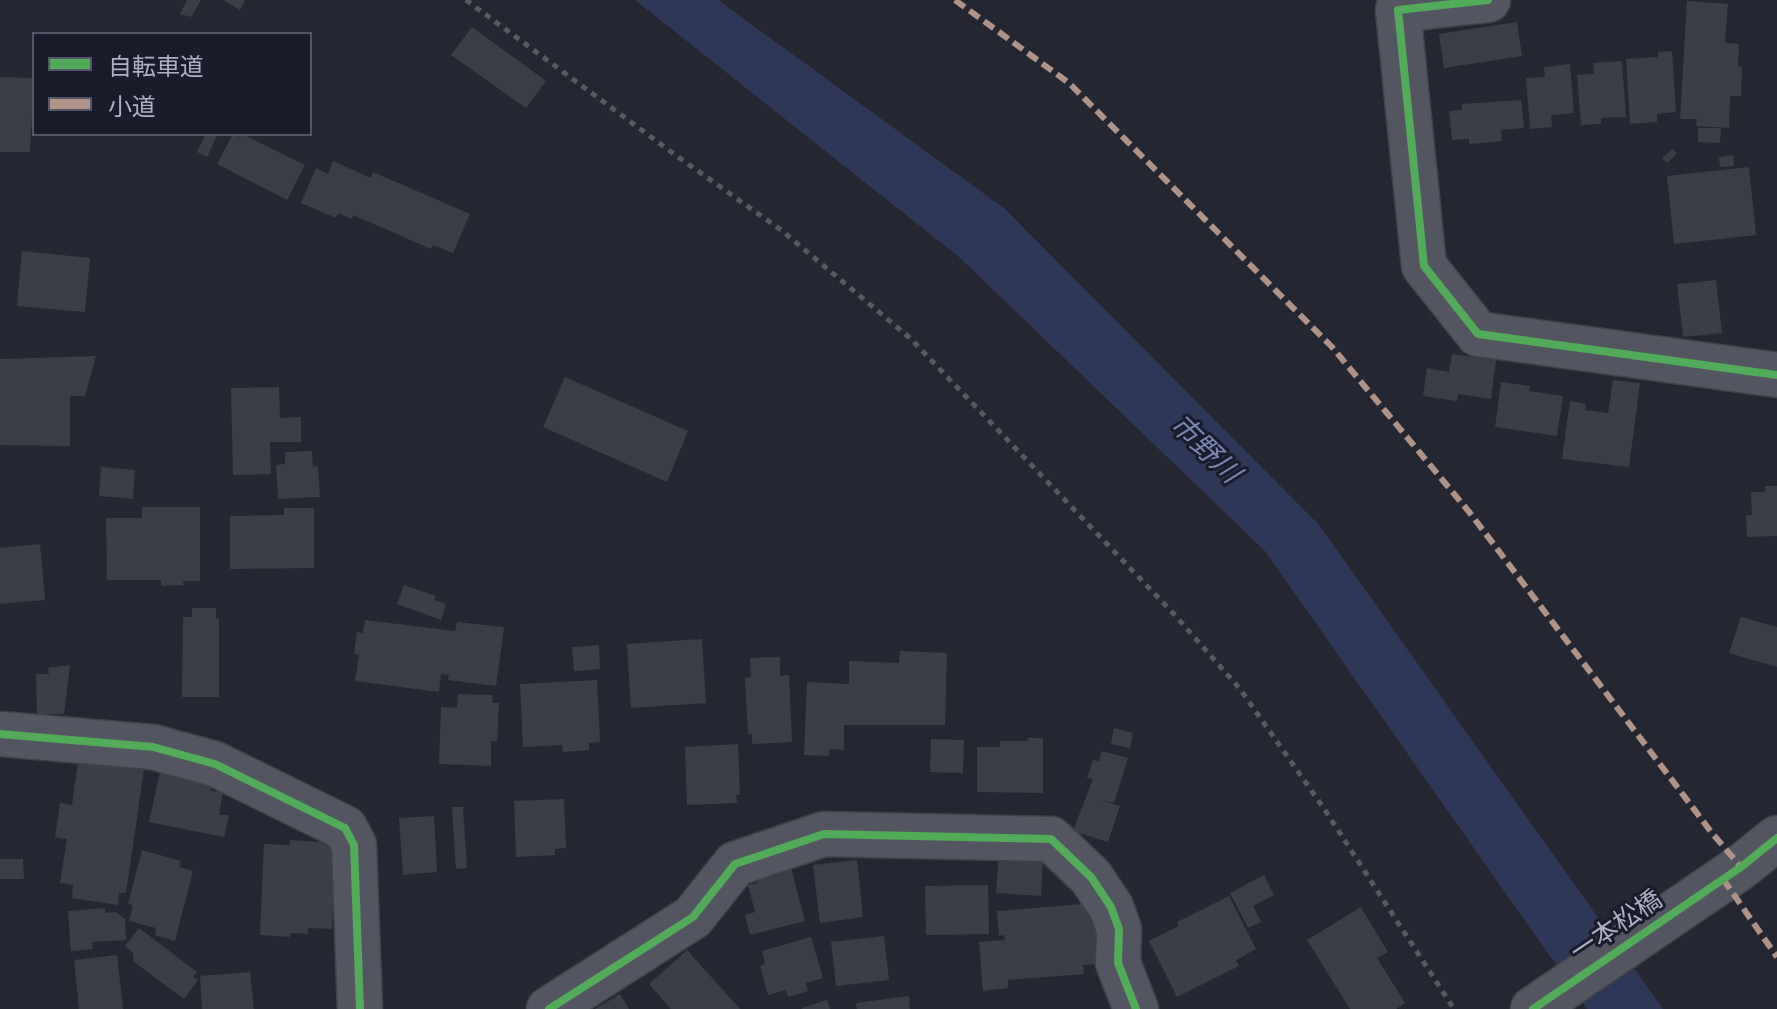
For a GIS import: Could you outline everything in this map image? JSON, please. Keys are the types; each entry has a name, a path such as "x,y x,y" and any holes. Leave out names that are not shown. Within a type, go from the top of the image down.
{"street":[{"path":"1488,0 1398,10 1424,266 1478,334 1777,375"},
{"path":"0,734 153,747 215,764 345,828 354,845 360,1009"},
{"path":"549,1009 693,917 735,864 824,834 1051,839 1091,877 1111,907 1119,929 1118,963 1136,1009"},
{"name":"一本松橋","path":"1533,1009 1723,879 1777,838"}],"path":[{"path":"466,0 781,230 910,338 1173,613 1240,689 1325,810 1454,1009"}],"water":[{"name":"市野川","path":"635,0 718,0 1005,209 1319,525 1663,1009 1587,1009 1265,551 959,257"}],"building":[{"path":"187,0 201,0 191,17 180,14"},
{"path":"223,0 244,0 245,1 240,10"},
{"path":"1687,1 1728,4 1725,43 1739,44 1738,66 1742,67 1741,96 1730,96 1729,128 1696,126 1697,119 1680,119"},
{"path":"1517,22 1522,56 1444,68 1439,34"},
{"path":"472,27 546,81 526,108 451,55"},
{"path":"1672,51 1676,112 1657,114 1657,122 1630,124 1626,59 1658,57 1658,52"},
{"path":"1622,61 1626,117 1601,118 1601,124 1581,125 1577,75 1594,74 1593,63"},
{"path":"1570,64 1574,113 1551,115 1552,127 1530,129 1526,78 1545,77 1544,67"},
{"path":"0,77 32,78 30,152 0,152"},
{"path":"1521,100 1524,128 1501,130 1502,141 1469,144 1469,139 1452,140 1449,111 1462,110 1462,104"},
{"path":"1698,128 1721,128 1720,143 1698,142"},
{"path":"205,136 217,136 207,157 197,152"},
{"path":"232,136 246,136 305,165 287,200 217,164"},
{"path":"1673,149 1677,154 1667,163 1662,158"},
{"path":"1733,155 1734,166 1720,167 1719,157"},
{"path":"333,161 371,178 373,172 470,214 453,253 433,245 431,249 353,215 352,219 338,213 336,218 301,203 316,168 328,174"},
{"path":"1749,167 1756,235 1674,244 1667,176"},
{"path":"22,251 90,258 85,312 17,306"},
{"path":"1716,280 1722,333 1683,337 1677,284"},
{"path":"1452,354 1496,360 1491,399 1458,394 1457,401 1423,396 1427,368 1449,372"},
{"path":"96,356 85,396 70,396 70,446 0,445 0,359"},
{"path":"565,377 688,431 667,482 543,427"},
{"path":"1613,380 1640,383 1629,467 1562,459 1570,401 1586,404 1585,410 1608,413"},
{"path":"1501,382 1530,386 1529,391 1563,396 1557,436 1495,427"},
{"path":"279,387 280,418 301,417 301,442 270,442 271,474 233,475 231,388"},
{"path":"312,451 313,467 318,466 320,497 278,499 276,465 285,464 285,452"},
{"path":"101,467 135,470 133,499 99,496"},
{"path":"1765,486 1777,486 1777,536 1747,537 1746,515 1752,515 1751,492 1765,492"},
{"path":"142,507 200,507 200,581 161,586 161,580 107,580 106,518 142,518"},
{"path":"284,508 314,508 314,568 230,569 230,516 284,515"},
{"path":"40,544 45,600 0,604 0,548"},
{"path":"404,585 436,596 434,600 446,604 441,620 397,604"},
{"path":"192,608 216,608 216,618 219,619 219,697 182,697 183,617 192,617"},
{"path":"1741,617 1777,627 1777,667 1729,653"},
{"path":"365,620 455,631 457,622 504,627 496,686 448,680 449,675 441,674 439,692 355,681 359,655 354,654 357,632 363,633"},
{"path":"702,639 706,703 631,708 627,644"},
{"path":"599,645 600,669 574,671 572,647"},
{"path":"900,651 947,653 945,725 844,725 844,750 829,749 829,756 804,755 807,682 849,684 849,661 899,663"},
{"path":"780,657 780,676 789,675 792,742 752,744 752,734 748,734 745,678 751,677 750,658"},
{"path":"70,665 64,714 37,714 36,674 49,674 48,668"},
{"path":"597,680 600,742 589,743 589,750 563,752 562,745 523,747 520,684"},
{"path":"458,694 493,695 492,703 499,703 497,741 491,741 491,766 439,764 441,707 457,708"},
{"path":"1114,728 1133,733 1130,748 1111,744"},
{"path":"1027,738 1043,738 1043,793 977,792 977,747 1000,747 1000,741 1028,741"},
{"path":"931,739 964,740 963,773 930,772"},
{"path":"738,744 740,795 736,795 737,803 687,805 685,747"},
{"path":"1102,751 1128,758 1114,803 1097,799 1120,806 1108,842 1073,831 1093,779 1087,778 1093,760 1099,761"},
{"path":"79,754 145,763 126,893 119,893 118,905 72,898 73,885 60,883 67,839 55,837 60,803 72,805"},
{"path":"160,772 211,784 211,791 223,792 219,815 229,815 224,837 149,822"},
{"path":"564,799 566,848 555,849 555,855 516,857 514,801"},
{"path":"452,807 463,807 467,868 456,869"},
{"path":"434,816 437,872 403,875 399,818"},
{"path":"290,840 336,843 332,929 308,928 308,934 290,933 290,937 260,935 264,844 290,845"},
{"path":"142,850 181,861 179,867 193,871 175,941 155,935 156,928 129,921 133,905 128,904"},
{"path":"999,853 1043,855 1041,896 996,893"},
{"path":"0,859 23,859 24,879 0,879"},
{"path":"857,860 863,917 820,923 813,865"},
{"path":"790,864 805,921 750,935 745,915 755,912 748,885 757,883 755,873"},
{"path":"1264,875 1274,895 1253,906 1261,922 1248,928 1230,893"},
{"path":"988,885 989,934 926,935 925,886"},
{"path":"1229,896 1256,949 1236,960 1239,966 1177,997 1149,941 1179,926 1177,922"},
{"path":"1094,903 1099,964 1083,965 1084,974 1008,980 1008,988 983,991 979,942 1005,940 1004,935 999,936 997,911"},
{"path":"1361,907 1388,952 1377,958 1405,1003 1396,1009 1350,1009 1307,940"},
{"path":"105,908 105,913 116,912 125,919 126,940 92,942 93,949 71,951 68,911"},
{"path":"139,928 197,972 193,977 198,980 184,999 134,962 133,953 125,946"},
{"path":"884,936 889,980 836,986 831,942"},
{"path":"811,937 823,978 806,983 808,991 788,997 786,990 768,995 760,966 765,964 762,951"},
{"path":"687,950 740,1009 671,1009 649,984"},
{"path":"117,955 123,1009 79,1009 74,960"},
{"path":"250,972 254,1009 202,1009 200,976"},
{"path":"620,994 629,1009 595,1009"},
{"path":"909,996 910,1009 857,1009 856,1003"},
{"path":"827,1000 830,1009 802,1009 802,1008"}],"marked path":[{"path":"955,0 1069,83 1332,347 1470,513 1741,867"},
{"path":"1723,879 1777,957"}],"cycle path":[{"path":"1488,0 1398,10 1424,266 1478,334 1777,375"},
{"path":"0,734 153,747 215,764 345,828 354,845 360,1009"},
{"path":"549,1009 693,917 735,864 824,834 1051,839 1091,877 1111,907 1119,929 1118,963 1136,1009"},
{"path":"1533,1009 1741,867 1777,838"}]}
